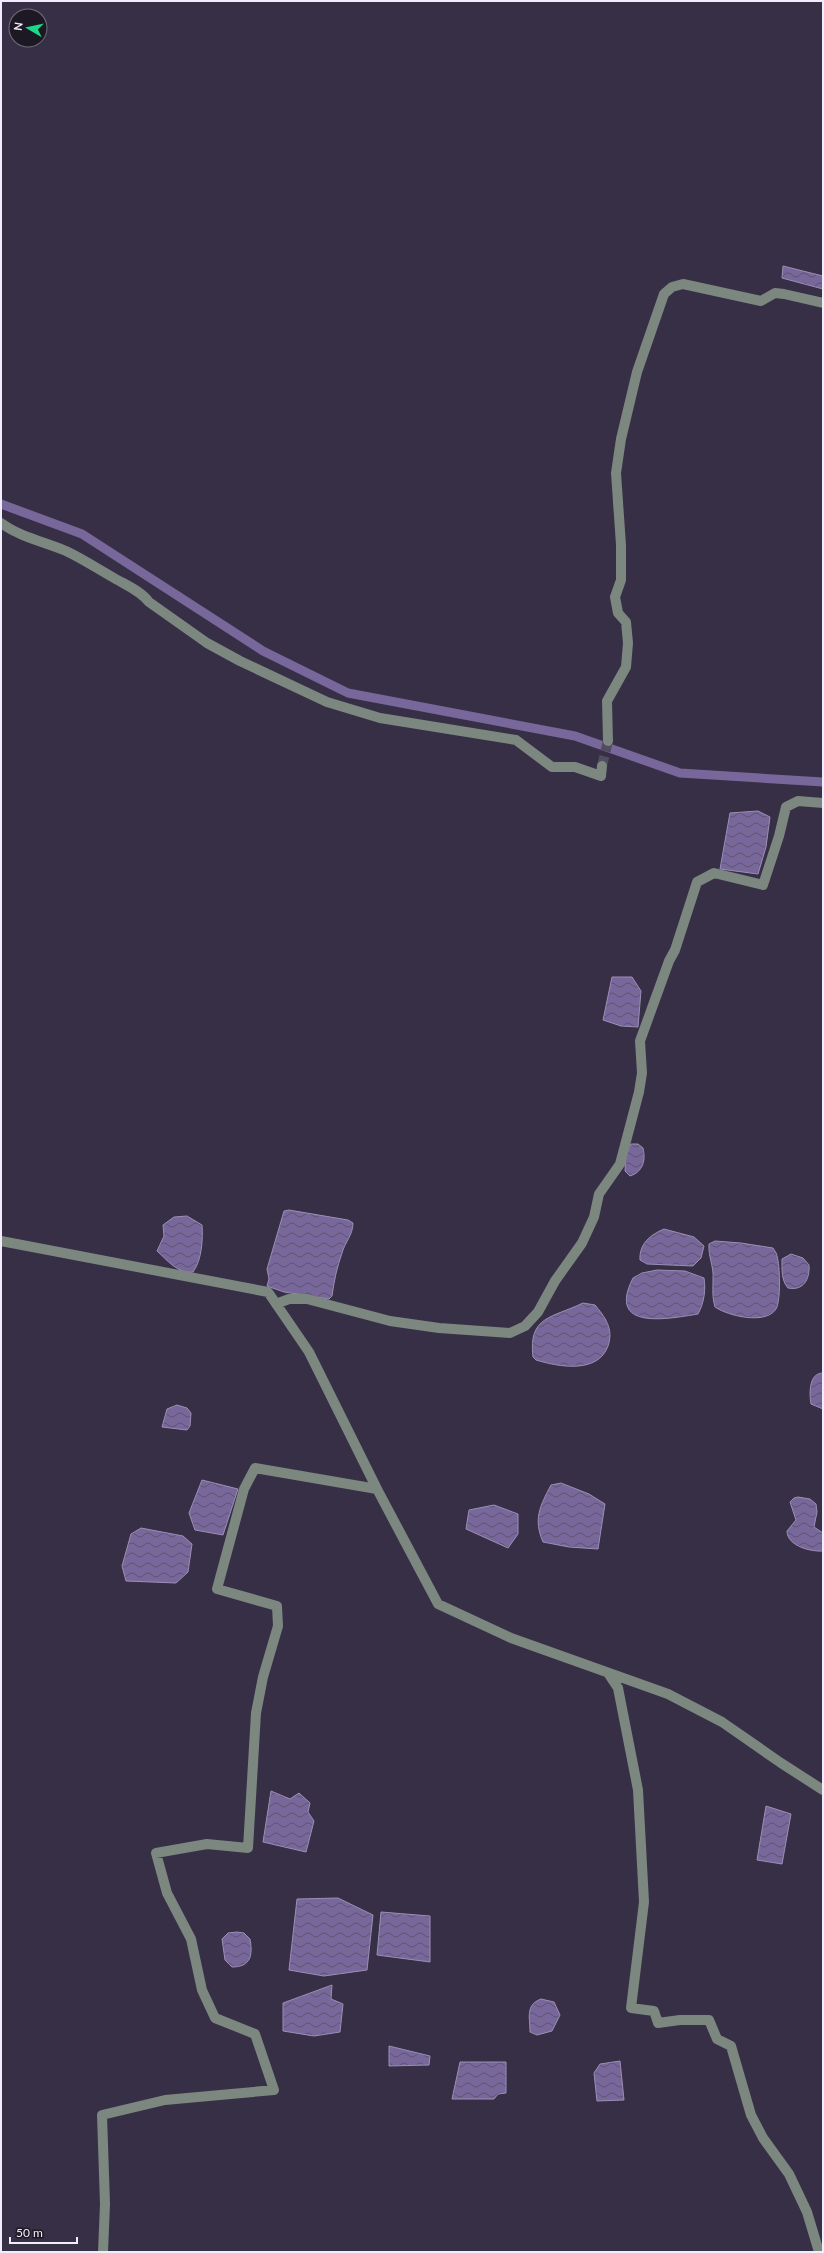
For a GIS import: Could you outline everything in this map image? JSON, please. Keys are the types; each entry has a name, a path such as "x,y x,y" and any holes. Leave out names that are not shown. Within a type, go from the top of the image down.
{"street":[{"path":"608,741 607,701 626,667 628,643 626,622 618,612 615,596 621,580 621,545 616,473 621,439 639,365 664,294 672,287 683,284 761,301 774,293 823,303"},
{"path":"1,523 10,530 66,551 91,563 103,573 144,596 149,602 207,643 240,661 327,702 380,718 516,740 552,767 575,767 601,776 602,766"},
{"path":"276,1304 289,1299 307,1299 390,1321 439,1328 510,1333 525,1326 538,1312 555,1281 582,1243 594,1216 599,1194 620,1164 639,1092 642,1073 640,1041 675,950 697,882 714,873 763,885 779,836 786,807 798,801 823,803"},
{"path":"1,1241 268,1292 309,1352 377,1489 438,1604 511,1638 668,1694 722,1722 780,1764 823,1790"},
{"path":"103,2252 105,2204 102,2115 165,2100 274,2090 255,2034 215,2018 202,1990 191,1939 167,1893 156,1853 207,1844 248,1848 256,1713 278,1626 277,1606 217,1589 244,1489 255,1468 377,1489"},
{"path":"608,1673 618,1688 638,1790 644,1902 631,2008 654,2011 658,2023 680,2020 709,2020 717,2039 731,2046 751,2115 763,2138 789,2174 807,2212 819,2252"}],"water":[{"path":"783,266 823,276 823,289 782,278"},
{"path":"758,811 770,817 766,847 758,874 720,869 730,813"},
{"path":"612,977 632,977 641,991 638,1027 621,1026 603,1020"},
{"path":"631,1144 638,1144 643,1148 644,1161 641,1169 630,1176 625,1171 626,1151"},
{"path":"289,1210 348,1220 353,1223 352,1231 343,1249 332,1296 329,1299 284,1292 267,1286 269,1279 267,1269 284,1211"},
{"path":"187,1216 202,1225 200,1256 193,1272 178,1269 157,1251 164,1236 163,1225 174,1217"},
{"path":"664,1229 694,1237 704,1246 701,1258 693,1266 647,1264 640,1260 641,1249 646,1241 654,1234"},
{"path":"715,1241 773,1248 777,1254 778,1261 779,1299 776,1309 771,1314 756,1318 737,1316 715,1307 713,1296 713,1270 709,1253 709,1244"},
{"path":"791,1254 803,1258 809,1265 807,1280 798,1288 788,1288 783,1278 782,1259"},
{"path":"657,1270 685,1271 704,1278 704,1296 698,1314 657,1319 644,1318 634,1314 628,1307 627,1295 633,1278 642,1273"},
{"path":"583,1303 595,1305 608,1324 610,1340 603,1355 596,1361 587,1365 577,1366 556,1365 536,1360 533,1357 532,1344 534,1333 538,1326 544,1320"},
{"path":"823,1373 823,1409 811,1404 810,1389 815,1376"},
{"path":"177,1405 187,1408 191,1413 190,1426 187,1430 162,1427 167,1409"},
{"path":"202,1480 238,1489 223,1535 195,1530 189,1513"},
{"path":"561,1483 589,1494 605,1504 598,1549 569,1547 543,1542 538,1526 541,1506 551,1485"},
{"path":"798,1497 810,1499 816,1504 817,1512 814,1527 823,1533 823,1551 800,1547 791,1541 788,1536 787,1531 796,1520 790,1502 794,1498"},
{"path":"494,1505 518,1514 518,1534 508,1548 466,1529 469,1510"},
{"path":"141,1528 183,1536 192,1544 188,1572 176,1583 126,1581 122,1566 131,1534"},
{"path":"271,1791 290,1799 299,1793 310,1803 308,1812 314,1821 306,1852 263,1842"},
{"path":"766,1806 791,1814 782,1864 757,1860"},
{"path":"338,1898 373,1915 367,1970 324,1976 289,1970 297,1899"},
{"path":"381,1912 430,1916 430,1962 377,1955"},
{"path":"228,1933 244,1933 250,1939 251,1955 247,1962 243,1965 232,1967 225,1960 222,1939"},
{"path":"332,1985 331,1999 343,2004 340,2032 314,2036 283,2031 283,2003"},
{"path":"541,1999 554,2002 560,2015 552,2031 537,2035 530,2032 530,2008"},
{"path":"389,2046 430,2056 429,2065 389,2066"},
{"path":"620,2061 624,2100 597,2101 594,2073 600,2064"},
{"path":"460,2062 506,2062 506,2093 498,2094 494,2099 452,2099"}],"waterway":[{"path":"1,504 82,534 263,651 348,693 575,736 680,773 823,782"}],"tunnel":[{"path":"602,766 608,741"}]}
